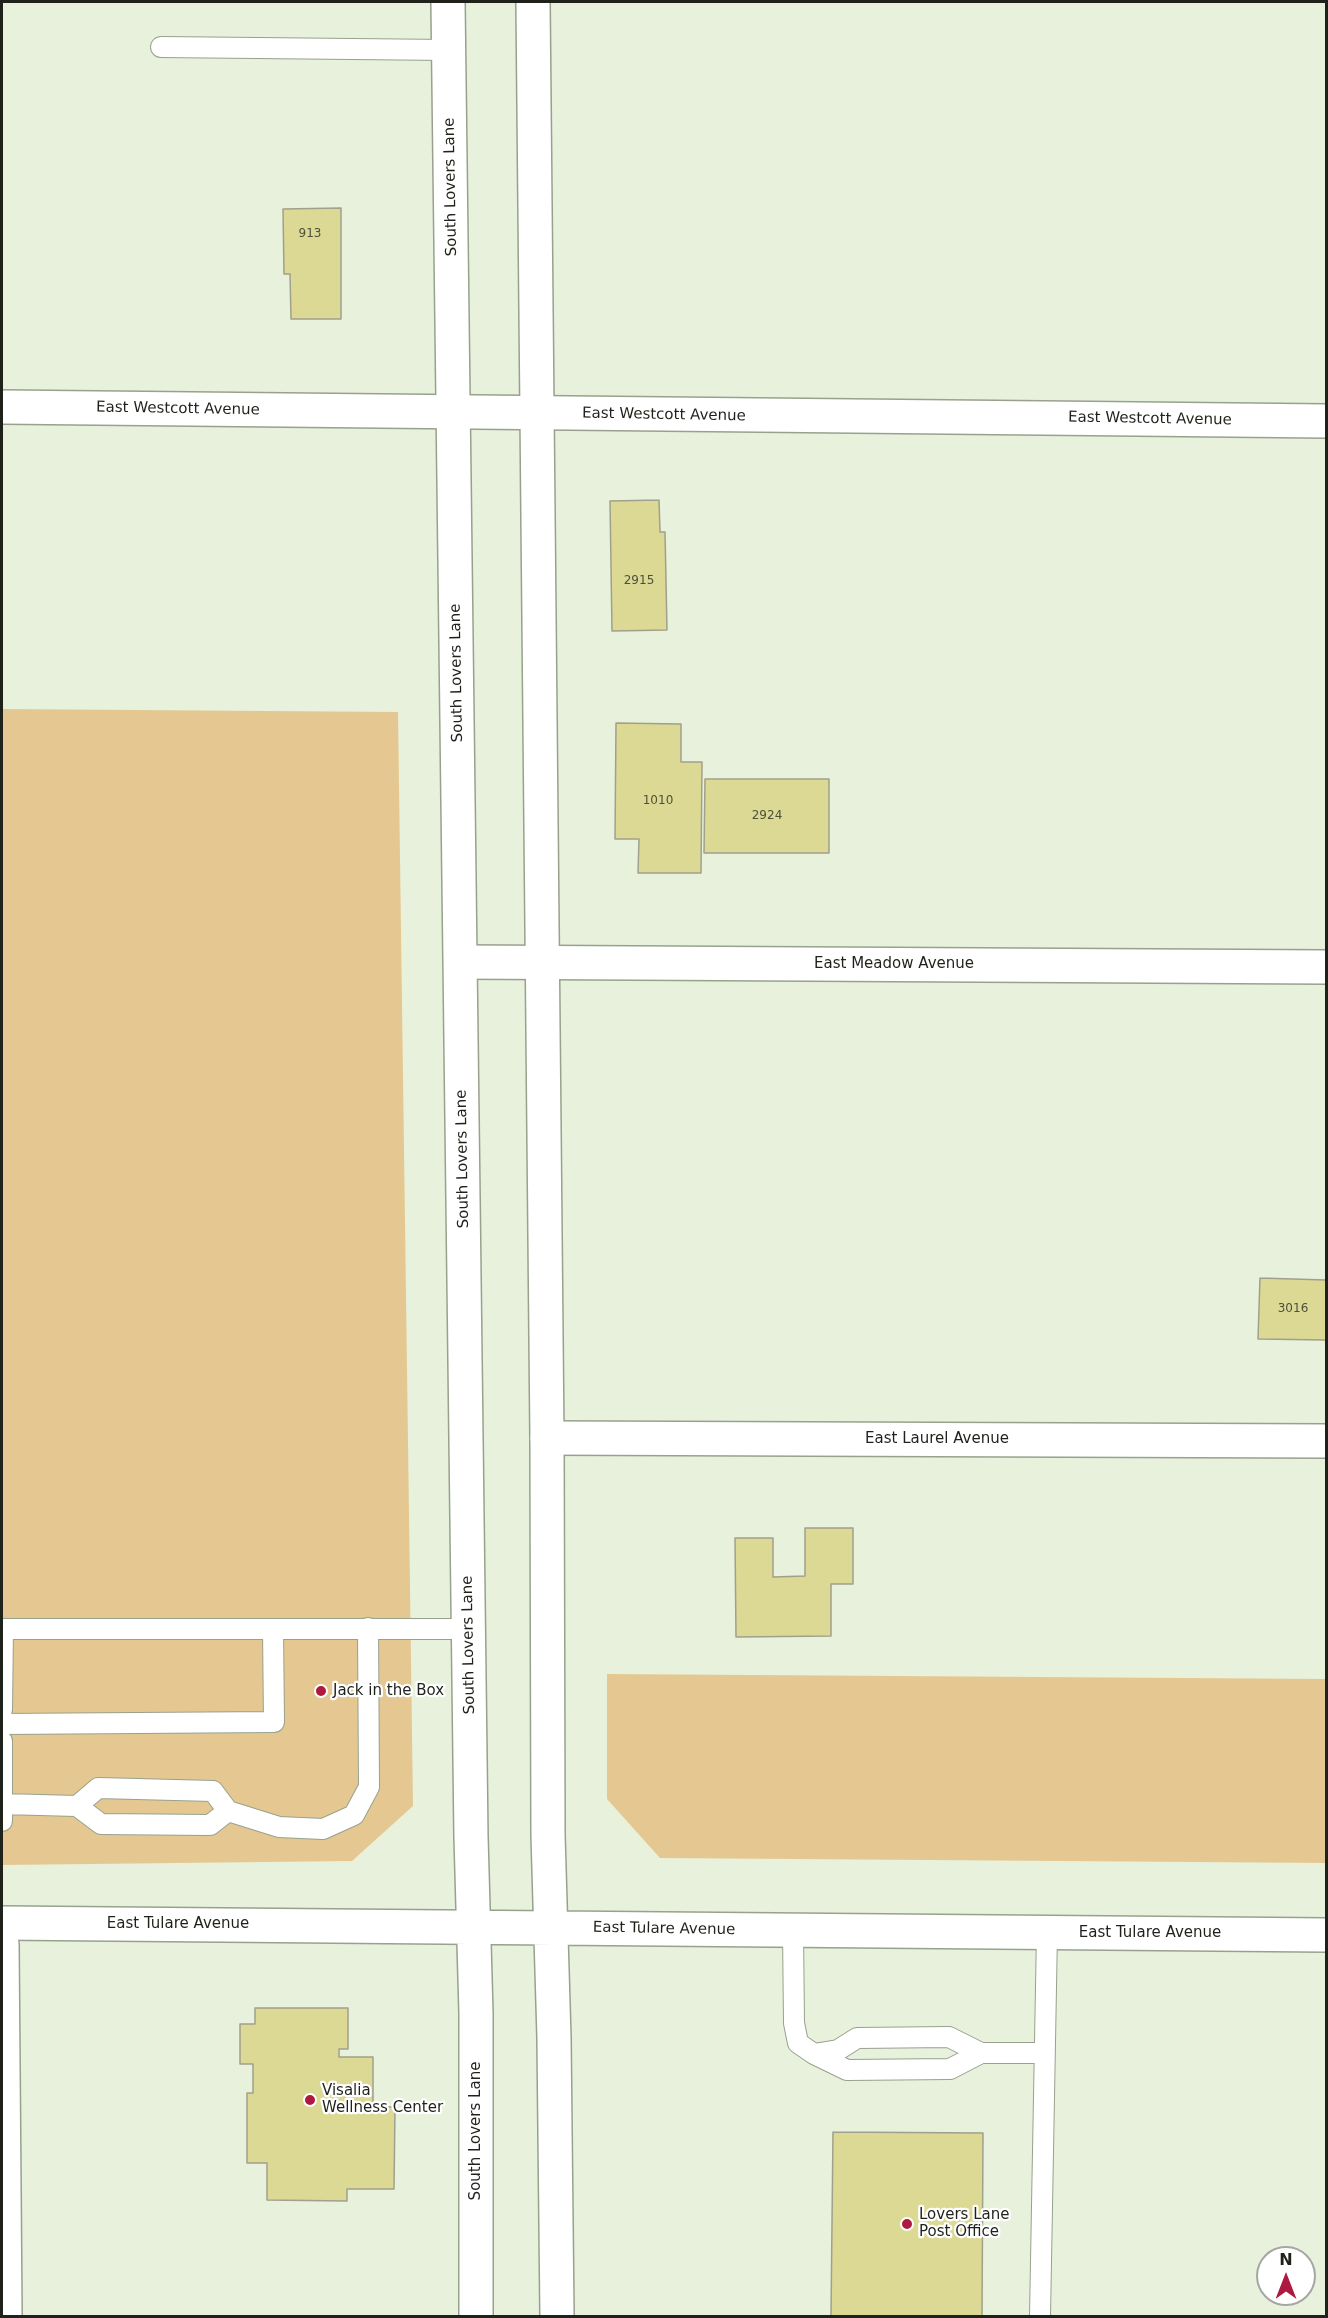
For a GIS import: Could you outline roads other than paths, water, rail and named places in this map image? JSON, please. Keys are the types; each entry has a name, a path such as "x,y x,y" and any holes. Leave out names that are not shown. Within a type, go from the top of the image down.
{"street":[{"name":"South Lovers Lane","path":"448,2 468,1629 474,1926 476,2316"},
{"path":"533,2 547,1438 548,1835 554,2038 557,2316"},
{"name":"East Westcott Avenue","path":"2,407 1326,421"},
{"name":"East Meadow Avenue","path":"461,962 1326,967"},
{"name":"East Laurel Avenue","path":"547,1438 1326,1441"},
{"name":"East Tulare Avenue","path":"2,1923 1326,1935"},
{"path":"2,1944 5,2316"}],"lane":[{"path":"161,47 448,50"},
{"path":"2,1741 2,1813 77,1806 98,1788 213,1791 228,1811 279,1827 323,1829 354,1815 369,1787 368,1628"},
{"path":"2,1710 3,1629 468,1629"},
{"path":"2,1724 274,1722 273,1630"},
{"path":"77,1806 101,1824 210,1825 228,1811"},
{"path":"793,1930 794,2023 798,2043 814,2054 847,2070 950,2069 981,2053"},
{"path":"1040,2316 1047,1932"},
{"path":"814,2054 838,2050 857,2038 903,2037 949,2037 981,2053 1044,2053"}],"place":[{"name":"Jack in the Box","path":"321,1691"},
{"name":"Visalia Wellness Center","path":"310,2100"},
{"name":"Lovers Lane Post Office","path":"907,2224"}]}
